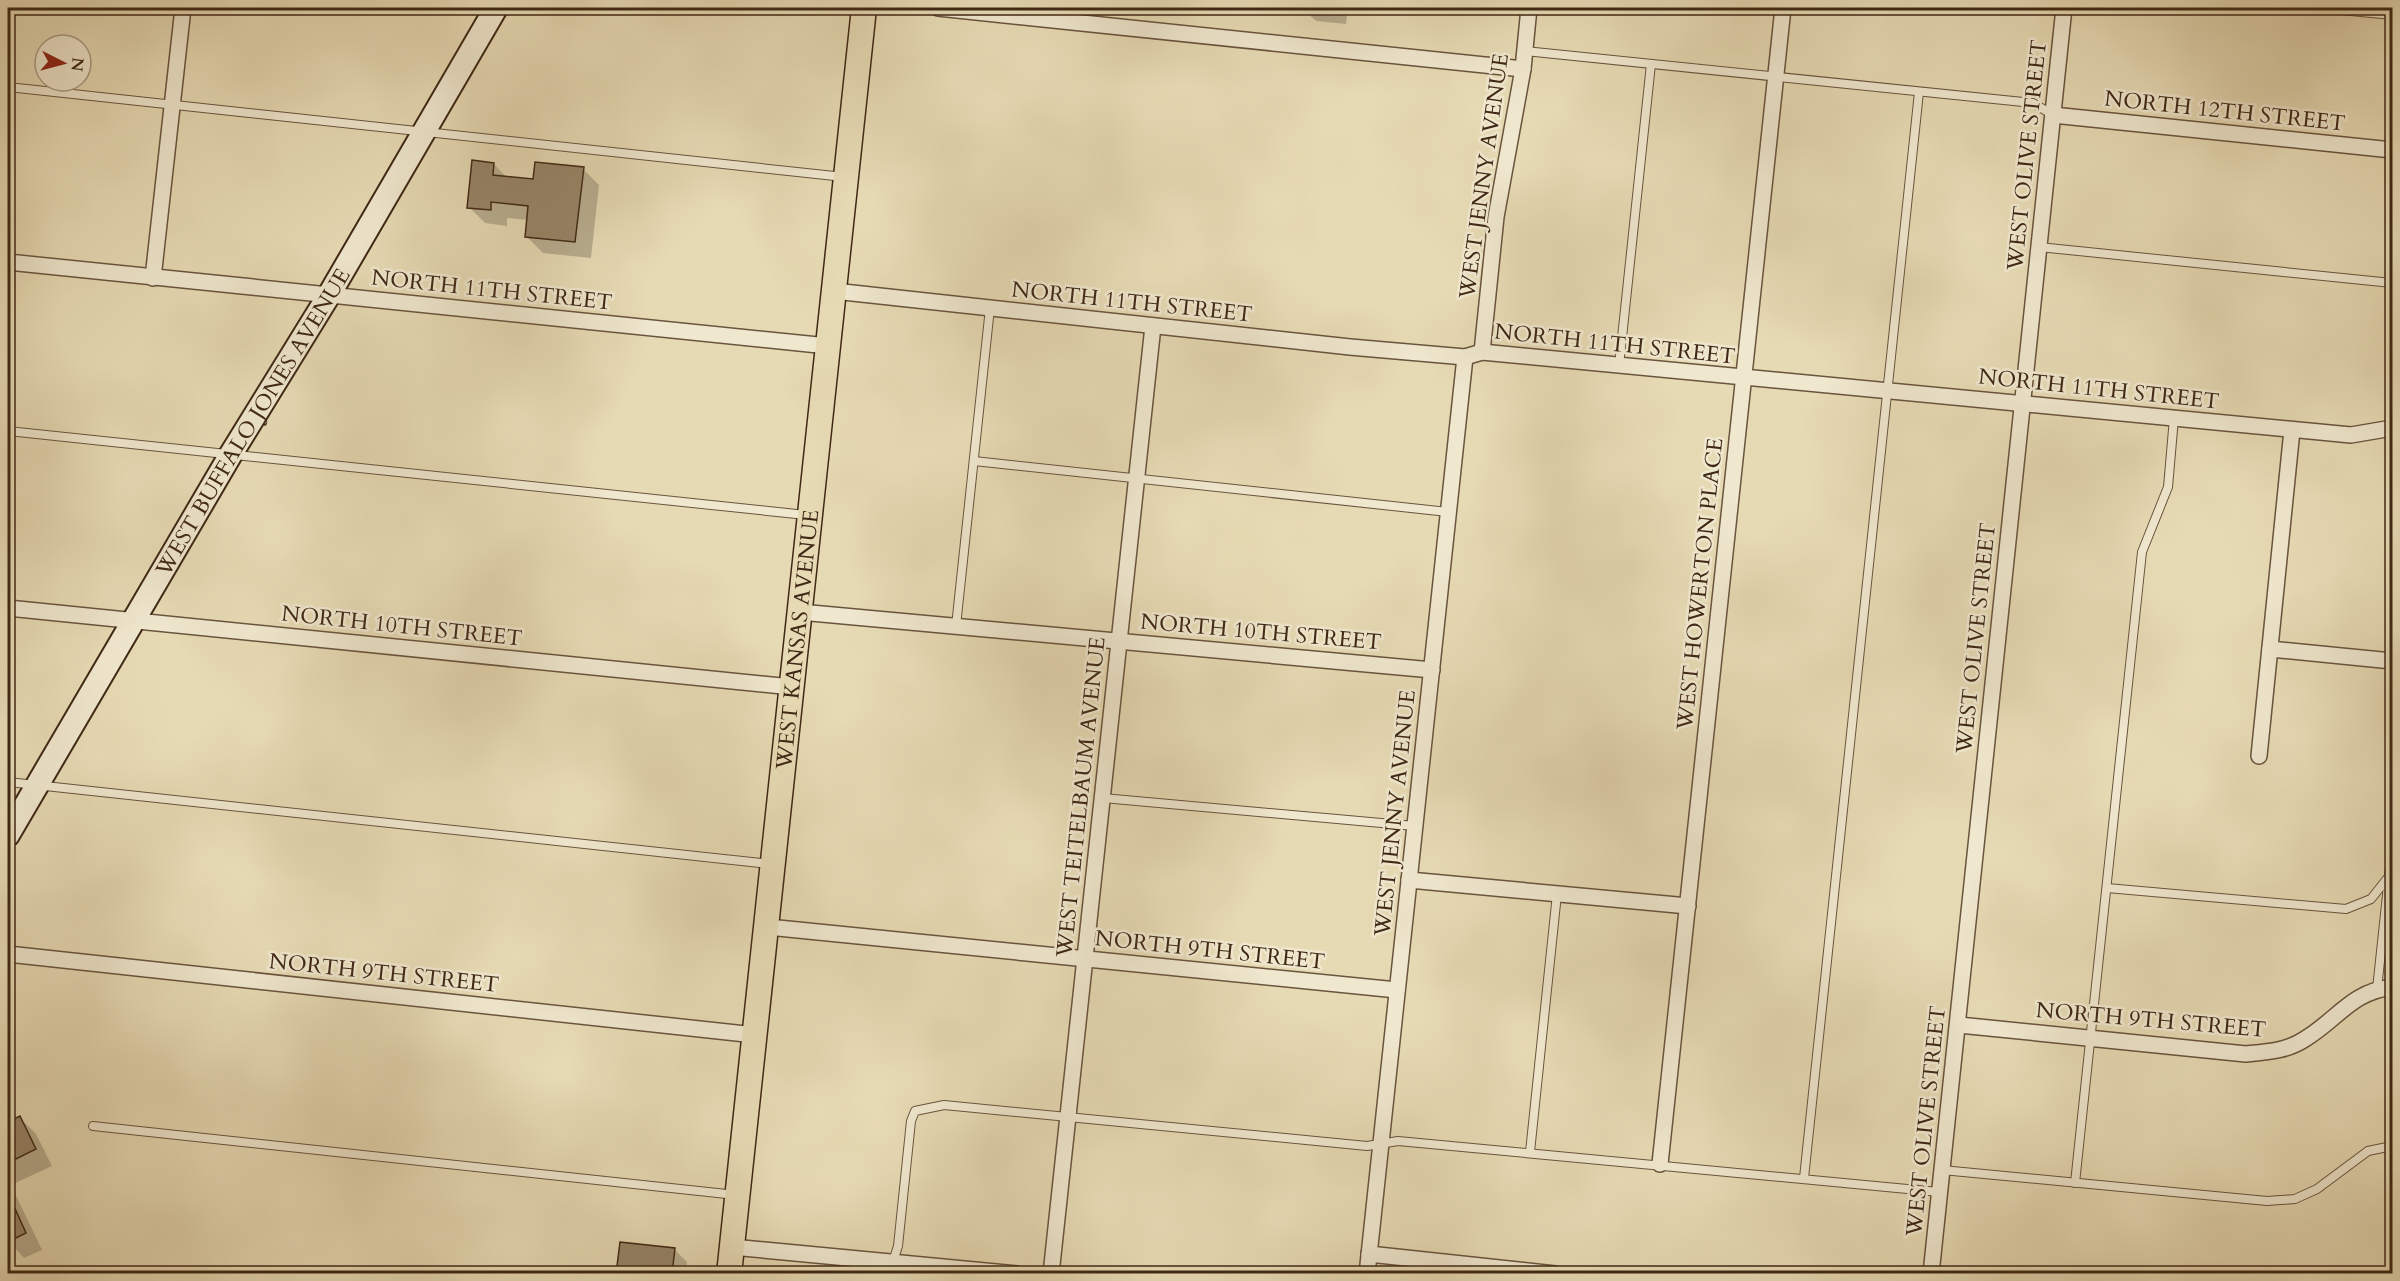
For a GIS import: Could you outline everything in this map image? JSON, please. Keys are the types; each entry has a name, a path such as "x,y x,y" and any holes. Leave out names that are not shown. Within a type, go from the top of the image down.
{"main road":[{"name":"WEST BUFFALO JONES AVENUE","path":"8,835 231,454 329,295 495,8"},
{"name":"WEST KANSAS AVENUE","path":"729,1274 768,927 809,515 864,8"}],"street":[{"path":"153,278 183,8"},
{"path":"938,8 1523,69"},
{"name":"WEST JENNY AVENUE","path":"1482,352 1496,218 1523,69 1529,8"},
{"name":"WEST HOWERTON PLACE","path":"1660,1164 1783,8"},
{"name":"WEST OLIVE STREET","path":"1931,1274 2064,8"},
{"name":"NORTH 12TH STREET","path":"2053,115 2392,150"},
{"name":"NORTH 11TH STREET","path":"8,262 828,346"},
{"name":"NORTH 11TH STREET","path":"834,291 1465,357 1482,352 2292,430 2351,435 2392,428"},
{"name":"WEST TEITELBAUM AVENUE","path":"1051,1274 1153,326"},
{"name":"WEST JENNY AVENUE","path":"1367,1274 1465,357"},
{"path":"2259,756 2292,430"},
{"name":"NORTH 10TH STREET","path":"8,608 792,687"},
{"name":"NORTH 10TH STREET","path":"800,612 1431,670"},
{"path":"2270,649 2392,661"},
{"path":"1409,880 1688,906"},
{"name":"NORTH 9TH STREET","path":"768,927 1397,990"},
{"name":"NORTH 9TH STREET","path":"8,954 755,1035"},
{"name":"NORTH 9TH STREET","path":"1959,1024 2247,1053 2281,1050 2305,1040 2360,996 2385,988"},
{"path":"732,1246 890,1268 1017,1274"},
{"path":"1369,1254 1555,1274"}],"lane":[{"path":"2320,8 2392,15"},
{"path":"1525,51 2033,103 2053,115"},
{"path":"1619,366 1651,64"},
{"path":"8,87 846,178"},
{"path":"1804,1178 1919,92"},
{"path":"2039,247 2392,283"},
{"path":"956,626 990,309"},
{"path":"2075,1183 2142,552 2168,487 2174,418"},
{"path":"8,431 809,515"},
{"path":"974,461 1448,512"},
{"path":"8,782 774,864"},
{"path":"1103,798 1415,826"},
{"path":"2385,988 2392,848"},
{"path":"2107,888 2346,909 2371,899 2390,875"},
{"path":"1530,1152 1557,893"},
{"path":"890,1268 897,1246 911,1121 915,1111 944,1105 1367,1146 1398,1141 1530,1152 1940,1192"},
{"path":"93,1126 737,1196"},
{"path":"1942,1170 2267,1201 2295,1199 2318,1189 2368,1151 2392,1146"}],"building":[{"path":"472,160 494,163 493,175 533,179 535,162 584,167 575,242 525,237 528,206 491,202 491,210 467,208"},
{"path":"20,1116 36,1149 8,1163 8,1122"},
{"path":"8,1193 26,1233 8,1242"},
{"path":"620,1242 675,1248 672,1274 616,1274"}]}
